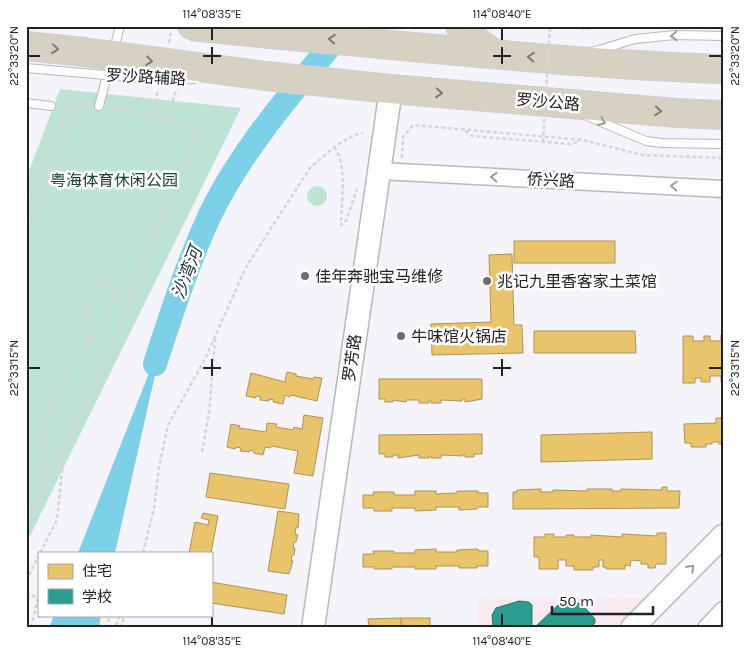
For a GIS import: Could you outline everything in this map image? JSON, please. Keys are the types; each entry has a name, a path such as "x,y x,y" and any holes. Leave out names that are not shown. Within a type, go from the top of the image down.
{"highway":[{"path":"191,26 567,60 654,67 723,69"},
{"path":"380,43 402,35 418,26"},
{"path":"460,26 466,33 494,54"},
{"path":"26,46 84,63"},
{"name":"罗沙公路","path":"84,63 266,76 557,103 723,115"}],"main road":[{"name":"罗芳路","path":"313,628 390,171 382,88"},
{"path":"632,628 723,536"}],"street":[{"name":"侨兴路","path":"390,171 723,189"},
{"path":"706,628 723,610"}],"lane":[{"path":"99,106 120,26"},
{"path":"567,60 635,39 675,35 723,36"},
{"name":"罗沙路辅路","path":"26,68 84,63 163,80 201,78"},
{"path":"211,78 266,76"},
{"path":"26,103 51,106"},
{"path":"557,103 646,141 723,144"}],"path":[{"path":"543,142 550,26"},
{"path":"555,26 583,29 589,29 589,26"},
{"path":"26,238 78,105"},
{"path":"26,528 112,345 151,243 199,132 180,123 153,115 99,106 78,105 67,108 51,106"},
{"path":"26,214 67,108"},
{"path":"390,171 403,137 413,125 583,140 642,155 723,158"},
{"path":"464,130 472,136 543,142 570,144 583,140"},
{"path":"143,552 154,509 159,467 168,425 204,361 246,267 310,168 334,147 354,135 364,133"},
{"path":"334,147 340,155 343,173 341,225 346,221 359,183"},
{"path":"26,512 39,499 46,472 48,426 54,396 106,317 112,302 113,291 108,284 94,283 89,290 89,342"},
{"path":"202,452 209,413 215,335"},
{"path":"40,552 57,520 64,448"},
{"path":"26,581 38,556"},
{"path":"26,593 38,598 32,628"},
{"path":"106,628 110,616 119,618 115,628"},
{"path":"120,628 125,616"}],"shaded area":[{"path":"648,598 614,628 478,628 478,599"}],"green space":[{"name":"粤海体育休闲公园","path":"60,89 241,108 26,544 26,179"},
{"path":"317,186 324,189 327,196 324,203 317,206 310,203 307,196 310,189"}],"water":[{"path":"164,335 115,552 78,552"},
{"path":"54,616 101,616 99,628 49,628"}],"building: 住宅":[{"path":"514,241 615,241 615,263 514,263"},
{"path":"512,254 514,325 522,325 523,353 432,355 431,324 491,322 489,255"},
{"path":"534,331 635,331 636,353 534,353"},
{"path":"721,335 723,335 723,382 721,382 721,376 710,376 710,382 701,382 701,378 695,378 695,383 683,383 683,336 693,336 693,341 704,341 704,336 710,336 710,341 721,341"},
{"path":"287,372 296,374 296,376 313,379 314,377 322,378 317,401 285,395 283,404 269,399 269,401 260,400 261,397 246,396 251,373 285,382"},
{"path":"379,379 482,379 482,399 465,402 465,399 462,399 462,401 441,400 441,403 431,403 431,400 429,400 429,403 419,403 419,400 406,400 406,402 393,400 393,402 385,402 385,399 379,399"},
{"path":"304,415 323,418 313,476 294,473 298,451 272,446 270,448 265,447 263,455 250,450 249,452 240,451 241,448 227,447 231,424 240,426 239,428 266,432 267,423 277,424 276,427 293,430 294,427 302,429"},
{"path":"716,418 723,418 723,444 712,442 712,444 706,444 706,447 691,447 691,443 685,443 684,424 716,423"},
{"path":"652,432 652,459 541,462 541,435"},
{"path":"482,434 482,454 474,454 474,457 465,457 465,454 463,454 463,456 441,455 441,458 431,458 429,456 429,458 419,458 419,455 398,458 398,455 385,457 385,454 379,454 379,435"},
{"path":"210,473 289,484 285,509 206,497"},
{"path":"662,487 667,487 667,491 680,491 679,508 513,509 513,492 517,490 541,489 541,492 553,492 553,490 587,491 587,489 612,489 612,491 621,491 621,489 662,490"},
{"path":"415,491 436,491 436,494 457,493 457,491 488,493 488,507 459,510 459,507 436,507 436,510 415,511 415,508 392,508 392,511 374,511 374,508 363,508 363,495 374,495 373,492 394,492 394,495 415,495"},
{"path":"278,511 299,514 298,528 296,527 295,534 298,535 296,542 294,542 294,555 292,555 291,561 293,561 289,574 268,571"},
{"path":"203,513 218,516 211,552 189,552 195,522 208,525 209,520 201,518"},
{"path":"657,533 666,533 666,564 656,564 655,568 648,568 648,564 641,564 641,561 631,560 630,566 625,565 625,569 606,569 606,567 603,567 603,560 599,560 599,567 593,567 593,570 574,570 574,566 566,566 566,560 558,560 558,569 539,569 539,557 534,557 534,537 545,537 545,534 554,534 554,537 574,535 574,537 591,537 591,535 622,537 622,534 657,536"},
{"path":"436,549 436,552 478,549 478,551 488,551 488,566 459,568 459,566 436,566 436,569 392,567 392,569 374,569 374,567 363,567 363,554 374,554 373,551 415,553 415,550"},
{"path":"212,582 287,595 284,614 212,603"},
{"path":"401,618 430,618 430,628 401,628"},
{"path":"401,618 401,628 369,628 368,619"}],"building: 学校":[{"path":"519,601 529,602 532,605 532,628 493,628 492,615 496,608"},
{"path":"581,603 595,619 595,623 590,628 534,628 559,604"}],"waterway":[{"name":"沙湾河","path":"155,364 194,253 222,192 237,167 272,118 347,26"}],"place":[{"name":"佳年奔驰宝马维修","path":"305,276"},
{"name":"兆记九里香客家土菜馆","path":"487,281"},
{"name":"牛味馆火锅店","path":"401,336"}]}
